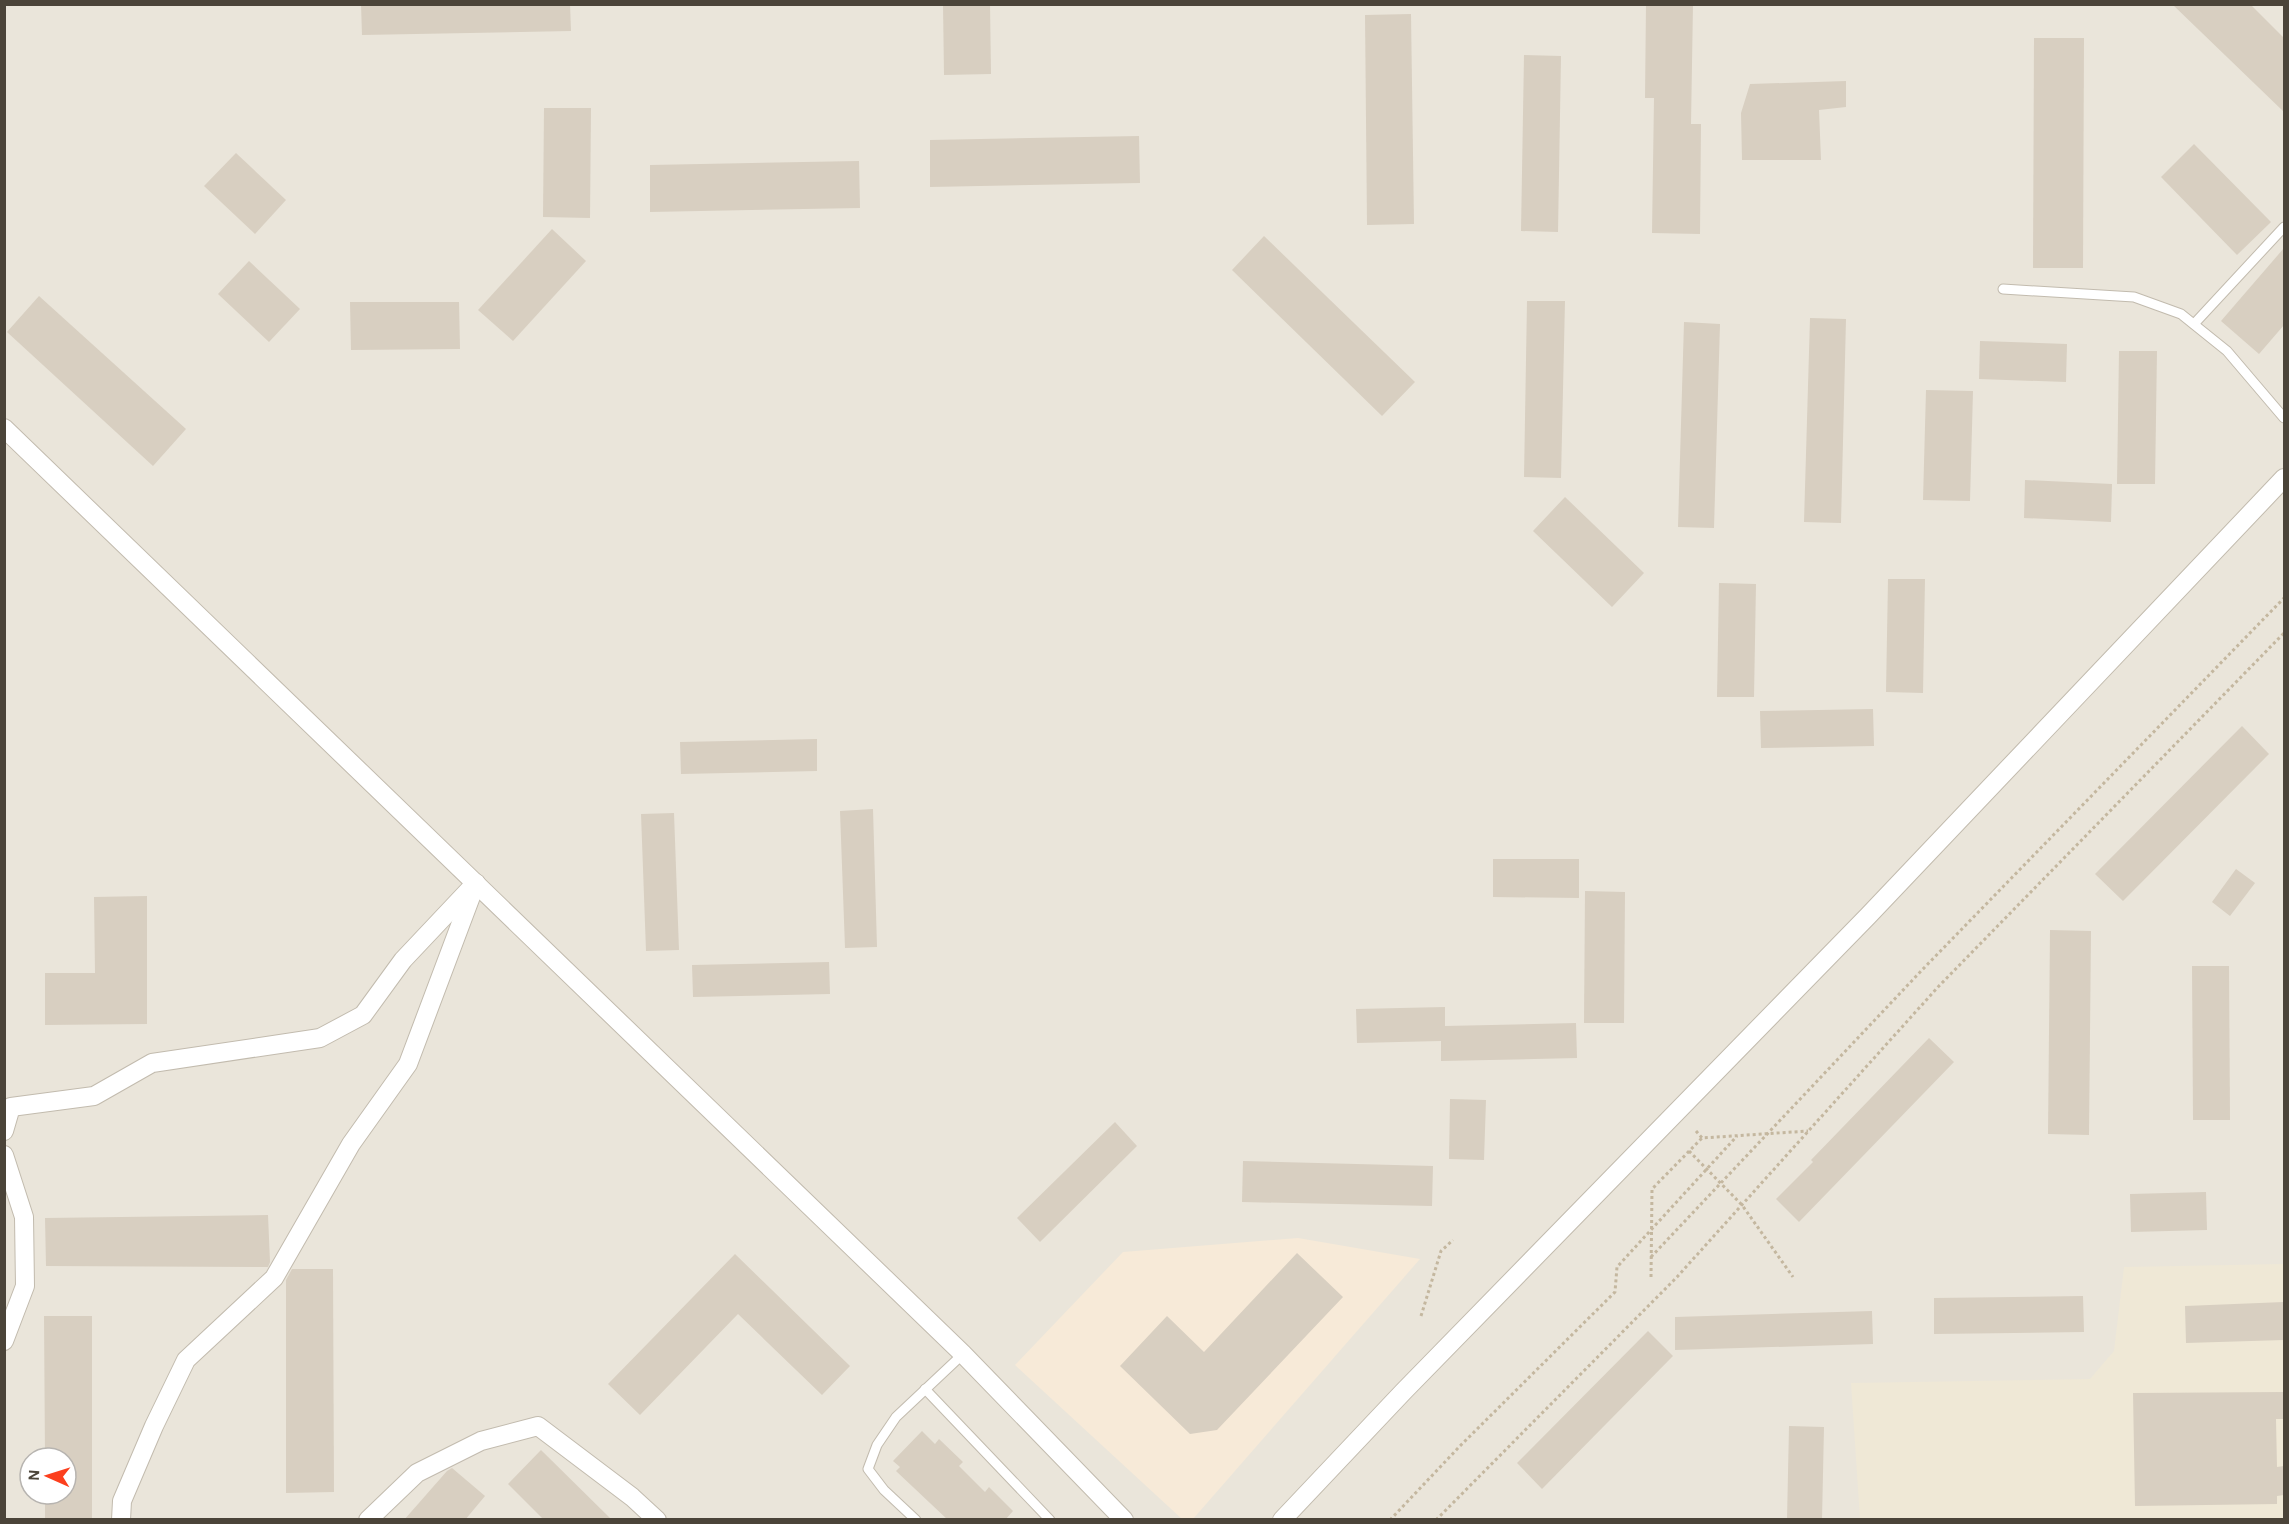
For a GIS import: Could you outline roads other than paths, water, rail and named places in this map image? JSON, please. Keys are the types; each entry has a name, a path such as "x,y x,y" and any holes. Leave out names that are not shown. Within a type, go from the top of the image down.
{"street":[{"path":"4,428 963,1354 1124,1520"},
{"path":"1282,1520 1402,1392 1868,916 2284,478"},
{"path":"4,1131 11,1107 94,1096 152,1063 320,1038 363,1015 404,960 476,883"},
{"path":"121,1520 122,1501 154,1426 186,1360 274,1278 351,1144 408,1064 476,883"},
{"path":"4,1155 24,1216 25,1286 4,1341"},
{"path":"368,1520 417,1473 481,1441 538,1426 632,1497 657,1520"}],"lane":[{"path":"2194,324 2284,227"},
{"path":"2003,289 2134,297 2181,314 2227,351 2284,418"},
{"path":"916,1520 884,1490 868,1469 877,1445 896,1417 963,1354"},
{"path":"925,1389 1050,1520"}]}
